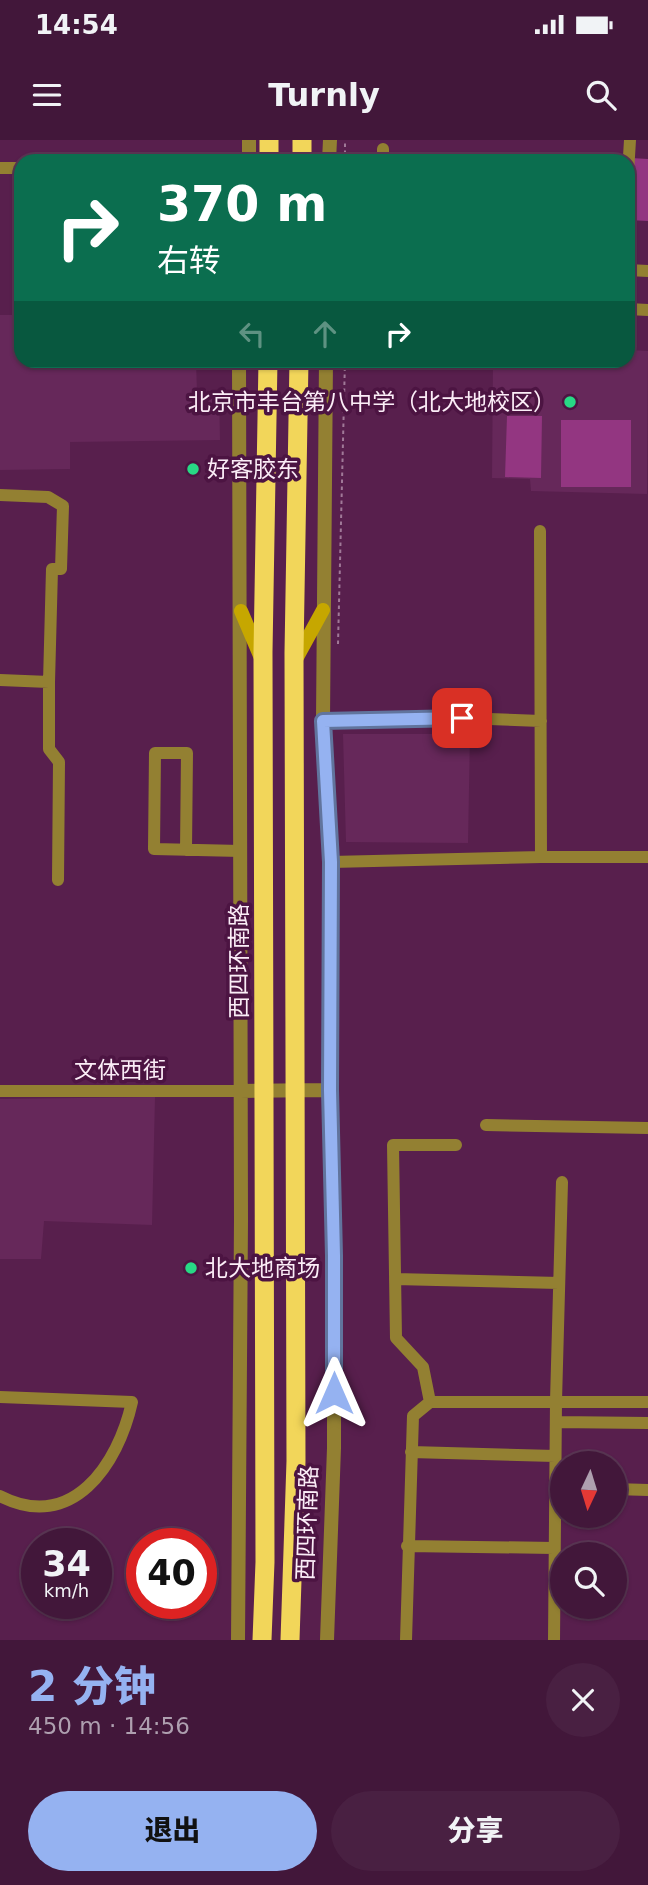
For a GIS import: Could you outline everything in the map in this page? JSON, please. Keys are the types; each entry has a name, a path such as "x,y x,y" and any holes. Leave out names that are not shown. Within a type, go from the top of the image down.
{"highway":[{"name":"西四环南路","path":"263,1601 263,652 268,368"},
{"name":"西四环南路","path":"295,1499 294,653 299,368"}],"main road":[{"name":"西四环南路","path":"290,1640 295,1499 294,663 323,610"},
{"name":"西四环南路","path":"240,611 263,663 265,1568"},
{"name":"西四环南路","path":"262,1636 263,1601"}],"street":[{"name":"西四环南路","path":"238,1640 239,368"},
{"name":"西四环南路","path":"327,368 323,721 331,862 330,1090 334,1256 334,1448 327,1640"},
{"path":"0,495 48,497 63,506 61,569 52,569 49,682 49,748 59,762 58,880"},
{"path":"540,531 541,856"},
{"path":"0,680 49,682"},
{"path":"323,721 462,718 541,721"},
{"path":"186,850 187,753 155,753 154,849 186,850 240,851"},
{"path":"331,862 541,856 648,857"},
{"path":"240,1091 330,1090"},
{"name":"文体西街","path":"0,1091 240,1091"},
{"path":"486,1125 648,1128"},
{"path":"430,1402 422,1367 396,1338 393,1145 456,1145"},
{"path":"555,1451 562,1182"},
{"path":"395,1279 559,1283"},
{"path":"0,1397 132,1402 118,1446 97,1479 76,1497 46,1508 16,1504 0,1496"},
{"path":"406,1640 413,1416 430,1402 648,1402"},
{"path":"556,1422 648,1423"},
{"path":"411,1452 550,1456"},
{"path":"627,1489 648,1490"},
{"path":"407,1546 550,1548"},
{"path":"554,1619 554,1640"}],"shaded area":[{"path":"635,158 648,159 648,221 635,220"},
{"path":"0,315 14,315 14,368 196,368 197,392 219,390 220,440 70,442 70,469 0,470"},
{"name":"北京市丰台第八中学（北大地校区）","path":"635,350 648,351 647,494 531,491 530,479 492,478 493,368 635,368"},
{"path":"507,416 542,416 541,478 505,477"},
{"path":"561,420 631,420 631,487 561,487"},
{"path":"343,734 470,734 468,843 346,842"},
{"path":"155,1097 152,1225 44,1221 41,1259 0,1259 0,1099"}],"place":[{"name":"北京市丰台第八中学（北大地校区）","path":"570,402"},
{"name":"好客胶东","path":"193,469"},
{"name":"北大地商场","path":"191,1268"}],"route":[{"path":"334,1393 330,1090 331,862 323,721 462,718"}]}
